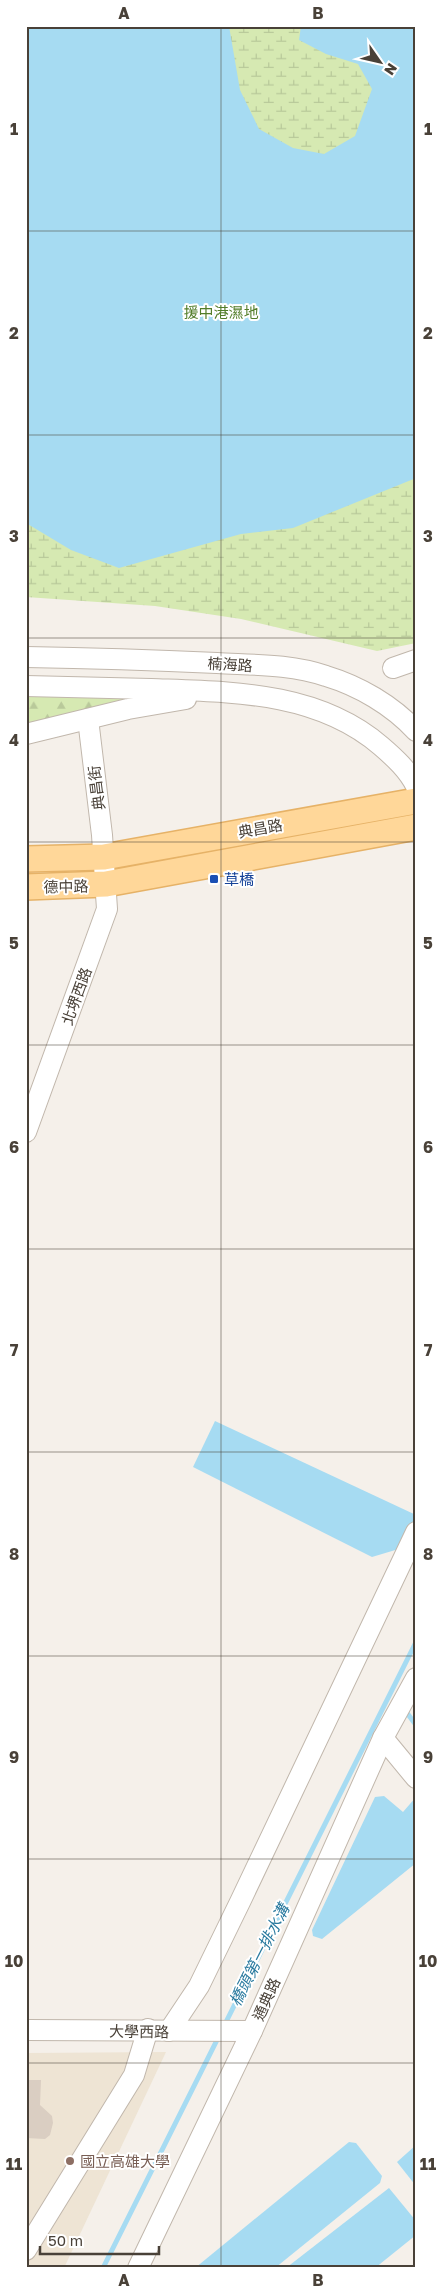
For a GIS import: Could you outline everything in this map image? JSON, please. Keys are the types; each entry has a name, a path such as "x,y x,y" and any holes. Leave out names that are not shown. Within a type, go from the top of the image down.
{"main road":[{"name":"典昌路","path":"104,857 416,801"},
{"name":"典昌路","path":"106,884 416,827"},
{"name":"德中路","path":"26,859 104,857"},
{"name":"德中路","path":"26,887 106,884"}],"street":[{"name":"楠海路","path":"26,657 280,666 324,675 368,693 406,720 416,731"},
{"path":"393,668 416,660"},
{"name":"楠海路","path":"26,686 228,691 302,704 346,721 398,760 416,786"},
{"name":"楠海路","path":"26,734 128,709 228,691"},
{"name":"典昌街","path":"88,719 104,857"},
{"name":"北堺西路","path":"26,1132 108,909 104,857"},
{"path":"172,2031 199,1986 216,1952 416,1532"},
{"name":"通典路","path":"138,2268 386,1733 416,1678"},
{"path":"386,1733 416,1778"},
{"name":"大學西路","path":"26,2030 249,2032"},
{"path":"26,2250 134,2074 148,2030"}],"shaded area":[{"name":"國立高雄大學","path":"166,2052 64,2268 26,2268 26,2053"}],"green space":[{"name":"援中港濕地","path":"26,26 416,26 416,643 377,651 241,619 155,606 26,597"},
{"path":"26,695 137,696 140,700 26,727"}],"water":[{"name":"援中港濕地","path":"26,26 229,26 240,90 259,129 293,148 324,154 355,136 372,89 358,64 326,54 299,40 301,26 416,26 416,478 293,528 241,534 119,568 71,550 26,523"},
{"path":"215,1421 416,1515 402,1548 372,1557 193,1467"},
{"path":"384,1796 403,1812 416,1797 416,1863 322,1939 313,1936 312,1930 375,1797"},
{"path":"349,2142 356,2143 382,2176 380,2183 275,2268 195,2268"},
{"path":"416,2145 416,2186 397,2162"},
{"path":"389,2188 416,2221 416,2235 375,2268 286,2268"}],"building":[{"path":"26,2080 41,2080 40,2105 52,2116 53,2123 50,2135 45,2139 26,2138"}],"waterway":[{"name":"橋頭第一排水溝","path":"224,2026 416,1642"},
{"path":"404,1709 416,1725"},
{"name":"橋頭第一排水溝","path":"103,2268 219,2036"}],"place":[{"name":"草橋","path":"214,879"},
{"name":"國立高雄大學","path":"70,2161"}]}
